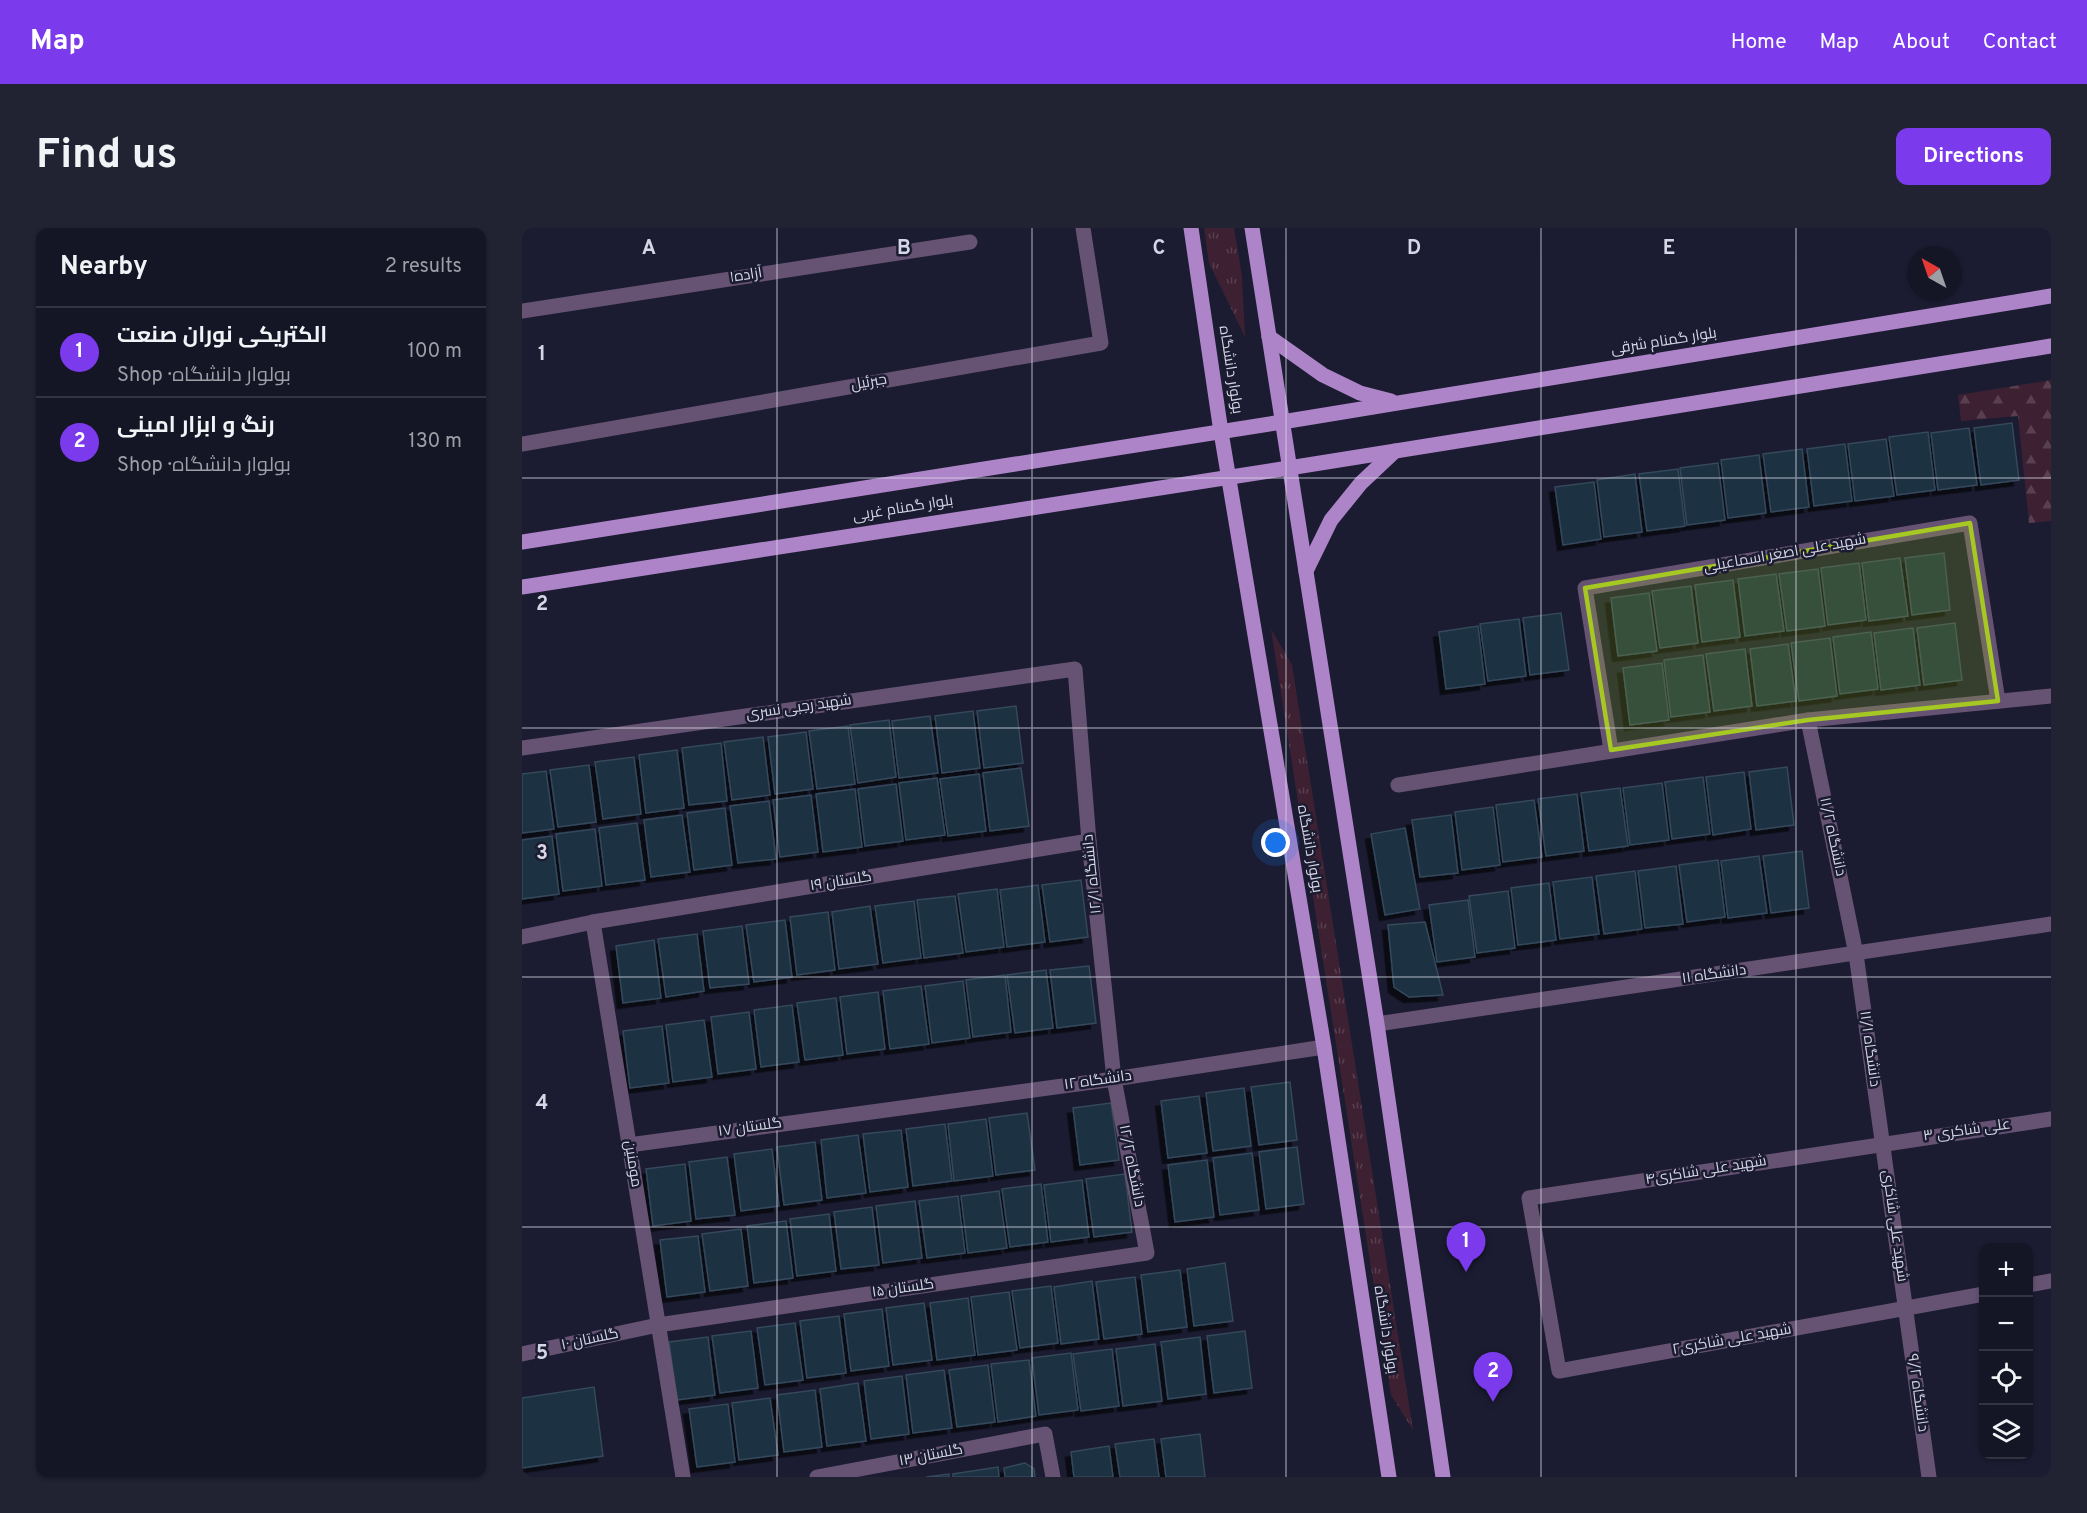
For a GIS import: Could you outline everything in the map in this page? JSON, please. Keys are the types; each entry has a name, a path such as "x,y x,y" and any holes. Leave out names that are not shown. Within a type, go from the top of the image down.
{"main road":[{"name":"بولوار دانشگاه","path":"1191,228 1221,432 1324,1047 1389,1477"},
{"path":"1252,228 1377,1024 1443,1477"},
{"name":"بلوار گمنام شرقی","path":"1282,422 2051,296"},
{"path":"1269,337 1323,375 1360,393 1400,403"},
{"path":"1289,468 2051,346"},
{"name":"بلوار گمنام غربی","path":"522,542 1282,422"},
{"path":"1306,571 1331,520 1361,483 1395,451"},
{"name":"بلوار گمنام غربی","path":"522,587 1289,468"}],"street":[{"name":"جبرئیل","path":"522,444 1101,343 1083,228"},
{"name":"آزاده۱","path":"522,311 970,242"},
{"name":"شهید علی اصغر اسماعیلی","path":"1611,750 1584,588 1970,523 1998,701"},
{"name":"شهید رجبی نسری","path":"522,748 1075,669"},
{"name":"دانشگاه ۱۲/۱","path":"1075,669 1089,841 1114,1079"},
{"path":"1398,785 1808,720 2051,696"},
{"name":"دانشگاه ۱۱/۲","path":"1808,720 1856,954"},
{"name":"گلستان ۱۹","path":"593,922 1089,841"},
{"path":"522,937 593,922"},
{"name":"مومنین","path":"593,922 683,1477"},
{"name":"دانشگاه ۱۱","path":"1377,1024 2051,924"},
{"name":"دانشگاه ۱۱/۱","path":"1856,954 1882,1143"},
{"name":"دانشگاه ۱۲","path":"872,1111 1114,1079 1324,1047"},
{"name":"دانشگاه ۱۲/۲","path":"1114,1079 1147,1253"},
{"name":"گلستان ۱۷","path":"629,1144 872,1111"},
{"name":"علی شاکری ۳","path":"1882,1143 2051,1119"},
{"name":"شهید علی شاکری۴","path":"1559,1371 1529,1198 1882,1143"},
{"name":"شهید علی شاکری","path":"1882,1143 1905,1309"},
{"name":"گلستان ۱۵","path":"658,1325 1147,1253"},
{"path":"2033,1284 2051,1281"},
{"name":"شهید علی شاکری۲","path":"1559,1371 1979,1295"},
{"name":"دانشگاه ۹/۲","path":"1905,1309 1929,1477"},
{"name":"گلستان ۱۰","path":"522,1354 658,1325"},
{"name":"گلستان ۱۳","path":"817,1477 1045,1434 1053,1477"}],"highlighted area":[{"path":"1970,523 1998,701 1808,720 1611,750 1585,588"}],"green space":[{"path":"1204,228 1234,228 1242,276 1245,337 1209,263"},
{"path":"2051,380 2051,521 2029,523 2018,416 1961,421 1958,395"},
{"path":"1271,629 1292,665 1413,1430 1391,1395"}],"building":[{"path":"2012,423 2019,480 1981,485 1974,428"},
{"path":"1969,428 1977,485 1938,490 1931,433"},
{"path":"1928,432 1935,490 1897,495 1889,437"},
{"path":"1886,439 1894,496 1855,501 1848,444"},
{"path":"1845,444 1852,501 1814,506 1807,449"},
{"path":"1802,449 1809,507 1771,512 1763,454"},
{"path":"1759,455 1766,513 1728,518 1721,460"},
{"path":"1718,463 1725,520 1687,525 1680,468"},
{"path":"1678,469 1685,526 1647,531 1639,474"},
{"path":"1635,474 1642,532 1604,537 1597,480"},
{"path":"1594,482 1601,539 1563,545 1555,487"},
{"path":"1944,553 1950,610 1912,615 1905,558"},
{"path":"1900,558 1908,616 1869,621 1862,563"},
{"path":"1859,563 1866,620 1828,625 1821,568"},
{"path":"1818,569 1825,626 1787,631 1779,574"},
{"path":"1776,574 1784,631 1745,636 1738,579"},
{"path":"1733,580 1740,637 1702,642 1695,585"},
{"path":"1691,586 1698,643 1660,648 1652,591"},
{"path":"1649,593 1657,651 1618,656 1611,598"},
{"path":"1561,613 1569,670 1530,675 1523,618"},
{"path":"1519,619 1526,676 1488,681 1480,624"},
{"path":"1955,623 1962,680 1924,685 1917,628"},
{"path":"1478,626 1485,684 1446,689 1439,632"},
{"path":"1913,628 1920,685 1881,690 1874,633"},
{"path":"1871,632 1878,689 1840,694 1833,637"},
{"path":"1830,638 1837,696 1799,701 1791,643"},
{"path":"1788,644 1796,701 1757,706 1750,649"},
{"path":"1745,649 1752,706 1714,711 1706,654"},
{"path":"1703,655 1710,712 1671,717 1664,660"},
{"path":"1662,663 1669,720 1630,725 1623,668"},
{"path":"1016,706 1023,763 984,768 977,711"},
{"path":"973,711 980,768 942,773 935,716"},
{"path":"930,716 938,773 899,778 892,721"},
{"path":"889,720 896,777 858,783 850,725"},
{"path":"848,726 855,784 817,789 809,731"},
{"path":"806,732 813,789 775,794 768,737"},
{"path":"763,737 770,795 732,800 724,742"},
{"path":"721,743 727,801 689,805 682,748"},
{"path":"677,750 684,808 646,813 639,755"},
{"path":"634,757 641,814 603,819 595,762"},
{"path":"589,765 596,822 558,827 550,770"},
{"path":"1787,767 1794,825 1756,830 1749,772"},
{"path":"1021,768 1029,826 990,831 983,773"},
{"path":"546,771 554,829 522,833 522,774"},
{"path":"1744,772 1751,829 1713,835 1706,777"},
{"path":"979,774 986,831 948,836 940,779"},
{"path":"1703,777 1710,834 1672,839 1665,782"},
{"path":"937,778 945,835 906,840 899,783"},
{"path":"1662,783 1669,840 1630,845 1623,788"},
{"path":"896,784 903,841 865,846 858,789"},
{"path":"1620,788 1628,846 1589,851 1581,793"},
{"path":"855,789 862,847 823,852 816,794"},
{"path":"1577,794 1584,851 1546,856 1538,799"},
{"path":"811,795 818,852 780,857 773,800"},
{"path":"1534,800 1542,857 1503,862 1496,805"},
{"path":"769,801 776,859 738,863 730,806"},
{"path":"1493,807 1500,865 1462,870 1455,812"},
{"path":"725,808 732,865 694,870 687,813"},
{"path":"682,815 690,872 651,877 644,820"},
{"path":"1451,815 1458,873 1420,877 1412,820"},
{"path":"637,823 645,880 606,885 599,828"},
{"path":"1405,828 1420,909 1385,915 1371,834"},
{"path":"595,829 602,886 563,891 556,834"},
{"path":"552,836 559,894 522,899 522,840"},
{"path":"1802,851 1809,908 1771,913 1763,856"},
{"path":"1759,856 1767,913 1728,918 1721,861"},
{"path":"1718,860 1725,917 1687,922 1679,865"},
{"path":"1676,866 1683,924 1645,928 1638,871"},
{"path":"1635,871 1642,929 1604,934 1596,876"},
{"path":"1592,877 1599,934 1560,939 1553,882"},
{"path":"1081,880 1088,937 1050,942 1042,885"},
{"path":"1549,883 1556,940 1518,945 1511,888"},
{"path":"1038,885 1045,942 1007,947 1000,890"},
{"path":"997,889 1004,947 966,952 958,894"},
{"path":"1508,891 1515,948 1477,953 1469,896"},
{"path":"955,896 963,953 924,958 917,900"},
{"path":"1468,900 1475,957 1437,962 1429,905"},
{"path":"914,901 921,958 883,963 875,906"},
{"path":"870,906 878,964 839,969 832,912"},
{"path":"828,912 835,970 797,975 790,917"},
{"path":"785,920 792,977 754,982 746,925"},
{"path":"1425,922 1443,995 1409,997 1394,987 1388,925"},
{"path":"742,926 749,984 710,988 703,931"},
{"path":"697,934 704,991 666,997 658,939"},
{"path":"654,940 661,998 623,1003 616,946"},
{"path":"1089,966 1096,1023 1057,1028 1050,970"},
{"path":"1046,970 1053,1028 1015,1033 1007,975"},
{"path":"1005,975 1011,1032 973,1037 966,980"},
{"path":"963,981 970,1038 932,1043 925,986"},
{"path":"921,986 929,1044 890,1049 883,991"},
{"path":"878,992 885,1049 847,1054 840,997"},
{"path":"836,998 843,1055 805,1060 797,1003"},
{"path":"792,1005 799,1062 761,1067 754,1010"},
{"path":"749,1012 756,1069 718,1074 711,1017"},
{"path":"704,1020 712,1077 673,1082 666,1025"},
{"path":"662,1026 669,1083 630,1088 623,1031"},
{"path":"1290,1082 1297,1140 1259,1145 1251,1087"},
{"path":"1244,1088 1251,1146 1213,1151 1206,1093"},
{"path":"1199,1096 1207,1153 1168,1158 1161,1101"},
{"path":"1111,1103 1119,1160 1080,1165 1073,1108"},
{"path":"1027,1113 1035,1170 996,1175 989,1118"},
{"path":"986,1119 993,1176 954,1181 948,1124"},
{"path":"945,1124 952,1181 913,1186 906,1129"},
{"path":"901,1130 908,1187 870,1192 863,1134"},
{"path":"858,1135 866,1193 827,1198 821,1140"},
{"path":"815,1142 822,1200 784,1205 777,1147"},
{"path":"1297,1147 1304,1204 1266,1209 1259,1152"},
{"path":"772,1149 779,1206 741,1211 734,1154"},
{"path":"1252,1153 1259,1210 1220,1215 1213,1158"},
{"path":"727,1157 735,1215 696,1219 689,1162"},
{"path":"1207,1160 1214,1217 1175,1222 1168,1165"},
{"path":"685,1164 691,1221 653,1226 646,1169"},
{"path":"1125,1174 1132,1232 1094,1237 1086,1179"},
{"path":"1082,1180 1089,1237 1051,1242 1044,1185"},
{"path":"1041,1184 1048,1242 1010,1247 1002,1189"},
{"path":"999,1191 1007,1248 968,1253 961,1196"},
{"path":"958,1196 965,1253 927,1258 919,1201"},
{"path":"915,1201 922,1258 883,1263 876,1206"},
{"path":"872,1207 879,1265 841,1269 834,1212"},
{"path":"829,1214 836,1271 797,1276 790,1219"},
{"path":"786,1221 793,1278 754,1283 747,1226"},
{"path":"741,1229 748,1286 710,1291 702,1234"},
{"path":"698,1236 705,1292 667,1297 660,1240"},
{"path":"1225,1263 1233,1321 1194,1326 1187,1269"},
{"path":"1180,1270 1187,1327 1148,1332 1141,1275"},
{"path":"1135,1277 1142,1334 1104,1339 1096,1282"},
{"path":"1092,1281 1099,1339 1061,1344 1054,1287"},
{"path":"1051,1286 1058,1343 1020,1348 1012,1291"},
{"path":"1009,1292 1017,1350 978,1355 971,1297"},
{"path":"968,1298 975,1355 937,1360 930,1303"},
{"path":"924,1303 932,1360 893,1365 886,1308"},
{"path":"882,1309 889,1366 851,1371 844,1314"},
{"path":"839,1316 846,1373 807,1378 800,1321"},
{"path":"795,1323 803,1380 765,1385 757,1328"},
{"path":"751,1331 758,1388 720,1393 712,1336"},
{"path":"1245,1331 1252,1388 1214,1393 1207,1336"},
{"path":"708,1337 715,1395 677,1400 669,1342"},
{"path":"1200,1337 1206,1394 1168,1399 1161,1342"},
{"path":"1155,1344 1162,1401 1123,1406 1116,1349"},
{"path":"1112,1349 1119,1406 1081,1411 1073,1354"},
{"path":"1071,1353 1078,1410 1039,1415 1032,1358"},
{"path":"1029,1360 1036,1416 998,1422 991,1364"},
{"path":"988,1365 995,1422 957,1427 949,1370"},
{"path":"944,1370 952,1428 913,1433 906,1375"},
{"path":"902,1376 909,1434 871,1439 864,1381"},
{"path":"858,1383 866,1441 827,1446 820,1389"},
{"path":"594,1387 603,1456 522,1468 522,1398"},
{"path":"815,1390 822,1447 784,1452 777,1395"},
{"path":"770,1398 778,1455 739,1460 732,1403"},
{"path":"728,1404 735,1462 697,1467 689,1409"},
{"path":"1200,1434 1205,1477 1166,1477 1161,1439"},
{"path":"1154,1439 1159,1477 1120,1477 1115,1444"},
{"path":"1109,1446 1113,1477 1074,1477 1071,1452"},
{"path":"1025,1463 1034,1469 1035,1477 1005,1477 1004,1468"},
{"path":"998,1467 999,1477 953,1477 953,1474"},
{"path":"949,1474 949,1477 926,1477"}],"place":[{"name":"الکتریکی نوران صنعت","path":"1466,1272"},
{"name":"رنگ و ابزار امینی","path":"1493,1402"}]}
